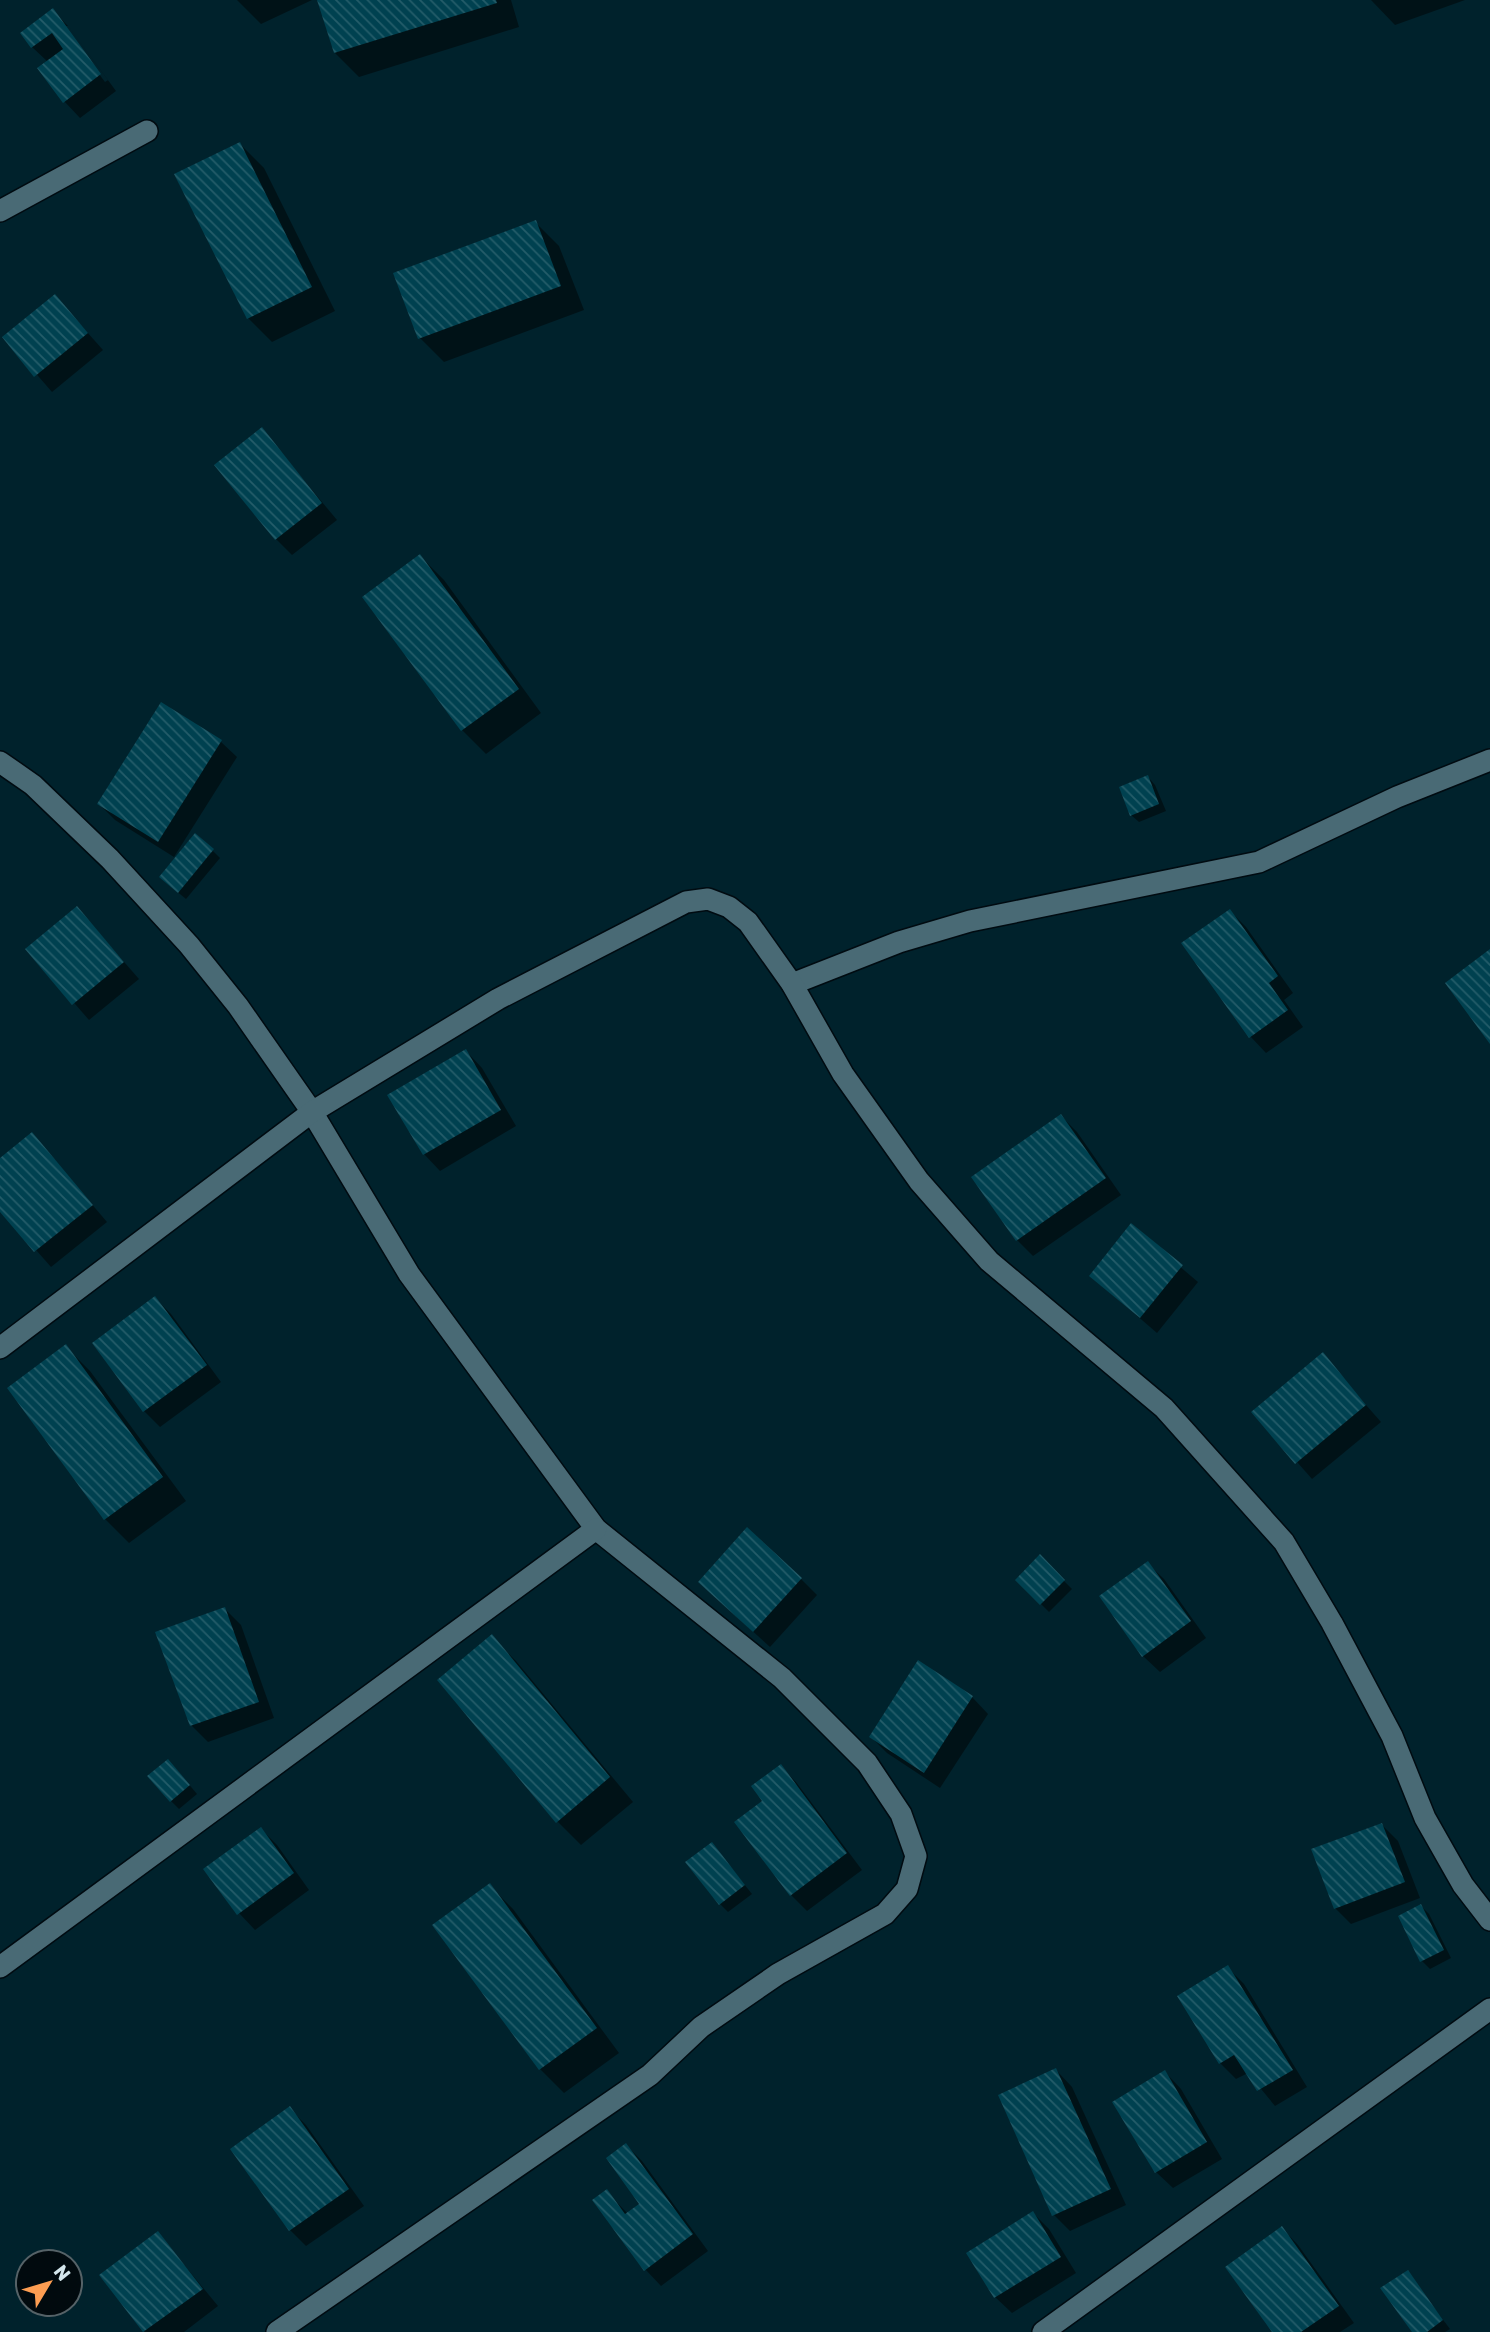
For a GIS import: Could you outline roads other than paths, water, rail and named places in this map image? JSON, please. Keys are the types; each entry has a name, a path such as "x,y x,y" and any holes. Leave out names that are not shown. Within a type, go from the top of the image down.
{"street":[{"path":"0,211 148,131"},
{"path":"792,984 900,942 970,922 1259,862 1397,797 1490,760"},
{"path":"0,762 33,785 110,859 189,945 238,1006 312,1112 409,1274 596,1529 782,1678 867,1763 901,1814 916,1857 907,1889 885,1914 778,1974 701,2027 650,2075 277,2332"},
{"path":"0,1348 312,1112 498,999 687,902 708,898 729,907 748,922 792,984 858,1095 919,1181 989,1261 1164,1408 1284,1542 1332,1622 1392,1736 1425,1818 1463,1885 1490,1920"},
{"path":"0,1967 596,1529"},
{"path":"1043,2332 1490,2009"}]}
